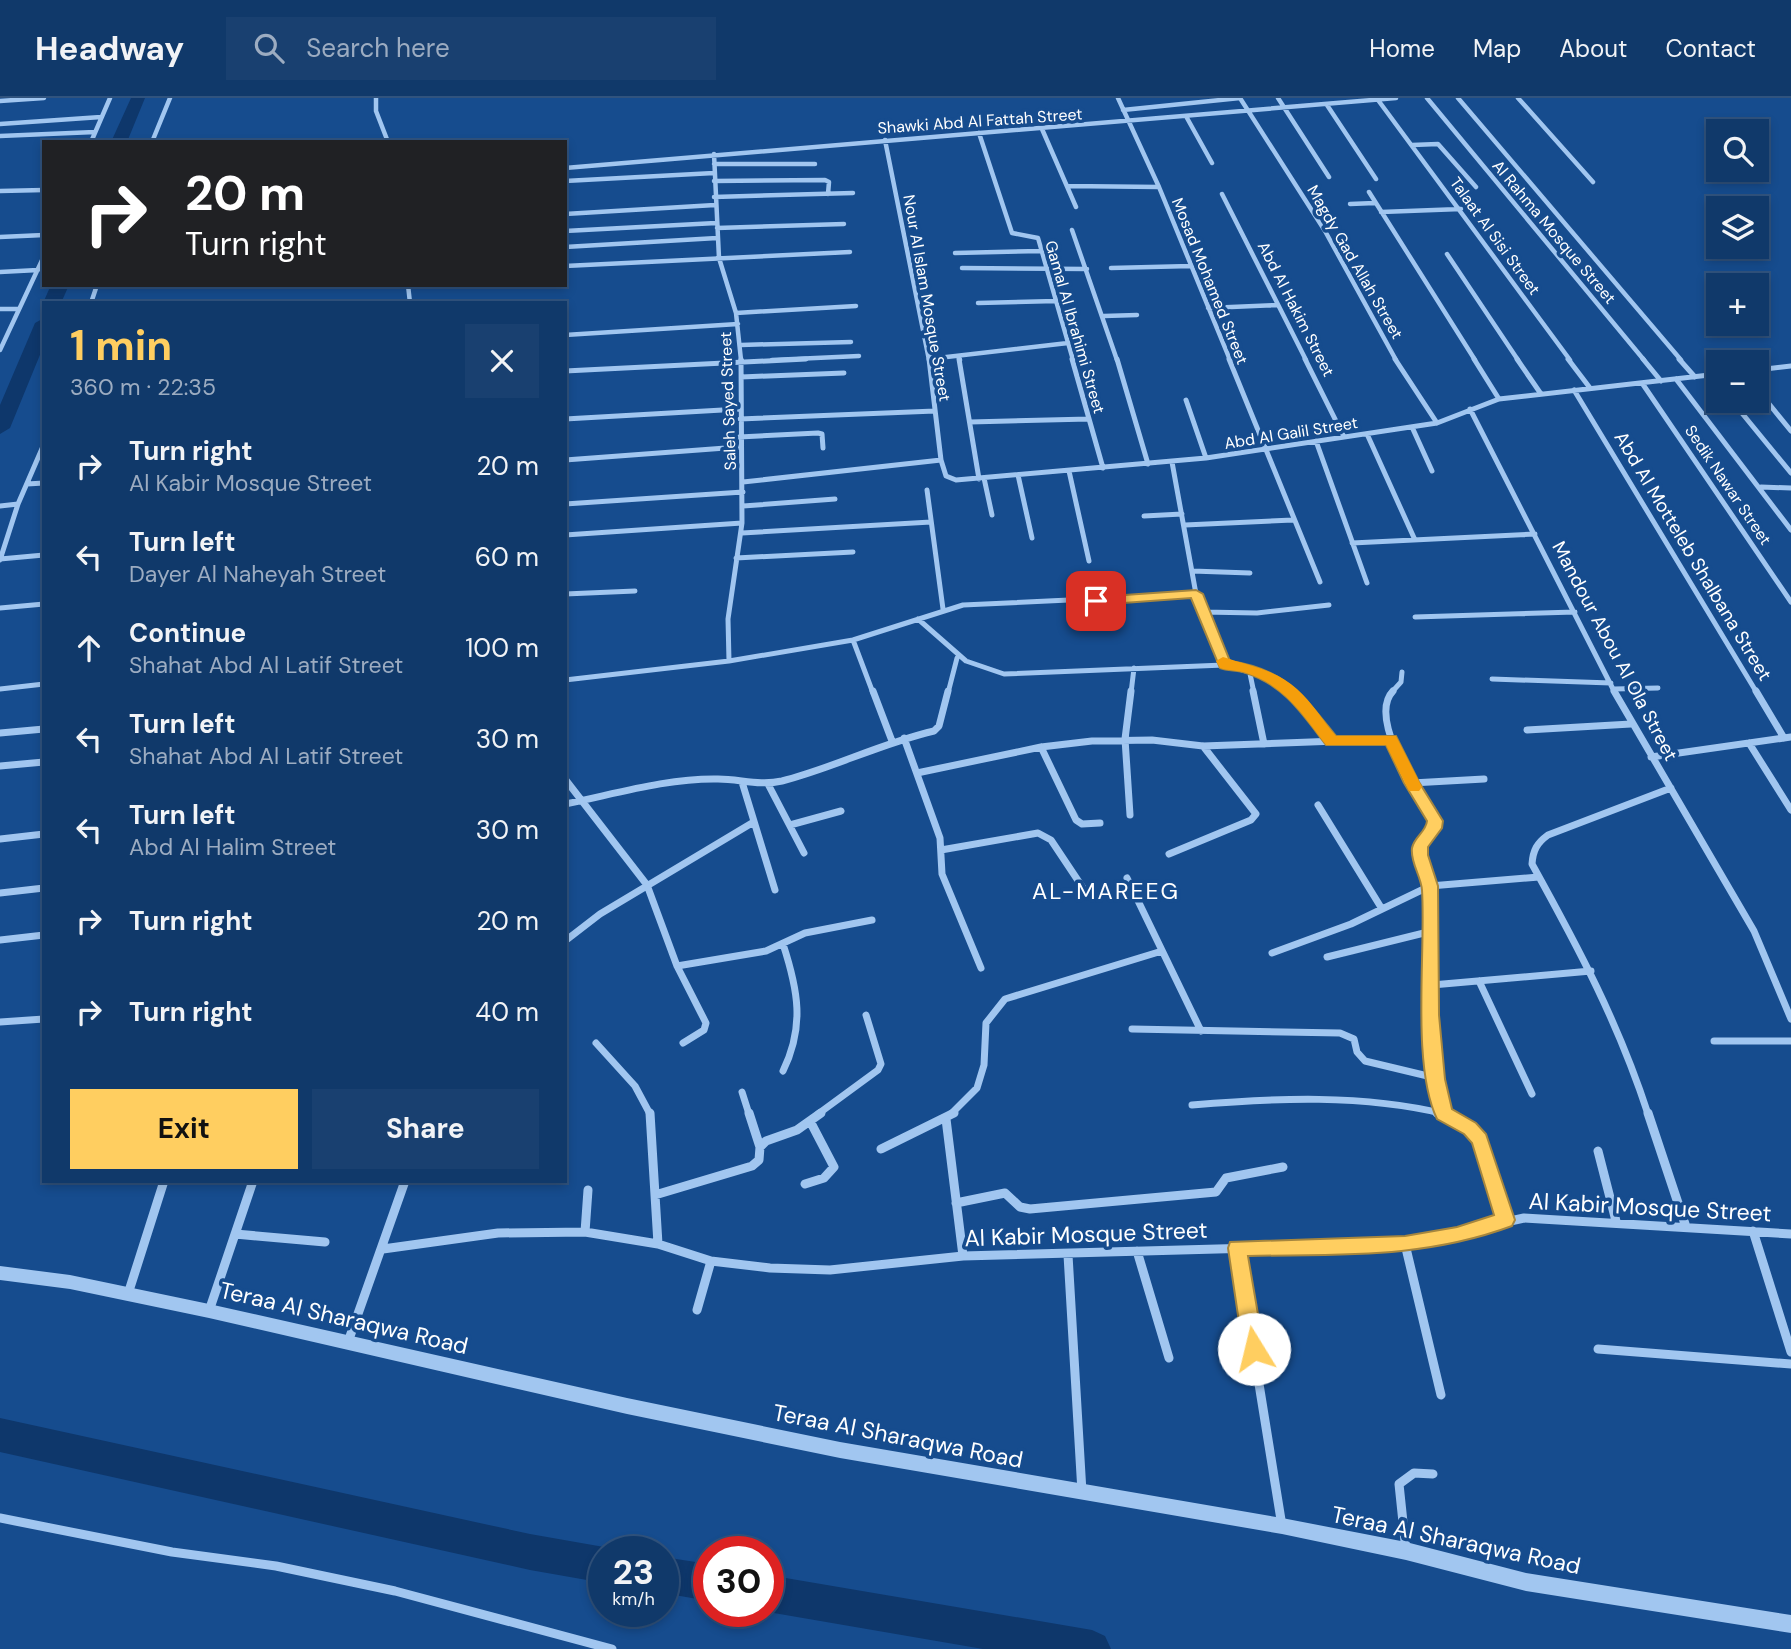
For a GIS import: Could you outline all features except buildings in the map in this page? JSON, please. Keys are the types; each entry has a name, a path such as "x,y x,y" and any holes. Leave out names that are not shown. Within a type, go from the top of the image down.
{"street":[{"path":"0,101 44,98"},
{"path":"92,140 110,98"},
{"path":"153,140 170,98"},
{"path":"376,98 376,111 387,140"},
{"name":"Mosad Mohamed Street","path":"1118,98 1159,187 1320,582"},
{"path":"1123,110 1240,98"},
{"name":"Magdy Gad Allah Street","path":"1240,98 1252,112 1325,230 1405,377 1437,423"},
{"path":"1278,98 1329,177"},
{"name":"Shawki Abd Al Fattah Street","path":"567,168 885,140 1128,123 1396,98"},
{"name":"Al Rahma Mosque Street","path":"1427,98 1661,381"},
{"path":"1458,98 1695,377"},
{"path":"1518,98 1592,182"},
{"name":"Talaat Al Sisi Street","path":"1378,100 1461,209 1590,388"},
{"path":"1327,105 1376,179"},
{"path":"0,124 101,117"},
{"path":"1186,118 1212,163"},
{"path":"1042,129 1076,207"},
{"path":"0,136 95,131"},
{"name":"Gamal Al Ibrahimi Street","path":"979,133 1012,233 1036,237 1103,468"},
{"name":"Nour Al Islam Mosque Street","path":"885,140 928,354 941,460"},
{"path":"1412,145 1438,144 1471,185 1476,187"},
{"name":"Saleh Sayed Street","path":"714,154 719,258 736,313 741,345 739,447 743,482 742,533 736,558 729,619 729,662"},
{"path":"714,164 815,164"},
{"path":"567,181 714,173"},
{"path":"714,181 825,180 829,182 828,194"},
{"path":"1067,186 1159,187"},
{"path":"0,191 42,190"},
{"path":"1368,192 1499,399"},
{"path":"715,197 853,193"},
{"name":"Abd Al Hakim Street","path":"1222,194 1344,437"},
{"path":"1349,204 1375,203"},
{"path":"567,214 715,205"},
{"path":"1381,212 1461,209"},
{"path":"567,231 717,225 844,224"},
{"path":"1072,230 1104,316 1148,464"},
{"path":"0,237 42,235"},
{"path":"567,247 718,238"},
{"path":"955,253 1041,251"},
{"path":"567,266 850,252"},
{"path":"1447,254 1541,394"},
{"path":"0,350 42,261"},
{"path":"1111,268 1191,266"},
{"path":"962,268 1087,269"},
{"path":"0,272 38,270"},
{"path":"978,303 1056,301"},
{"path":"1208,308 1278,305"},
{"path":"736,313 856,306"},
{"path":"0,309 19,309"},
{"path":"1104,316 1137,315"},
{"path":"567,335 738,324"},
{"path":"741,345 851,342"},
{"path":"928,354 938,358 1068,343"},
{"path":"567,371 859,356"},
{"path":"959,356 981,479 992,515"},
{"path":"1769,369 1790,368"},
{"path":"741,377 844,373"},
{"path":"1437,423 1499,399 1706,376"},
{"path":"1676,379 1761,487 1791,530"},
{"name":"Sedik Nawar Street","path":"1642,383 1791,602"},
{"name":"Abd Al Motteleb Shalbana Street","path":"1574,390 1788,738"},
{"path":"1185,400 1206,458"},
{"path":"1769,403 1791,431"},
{"path":"567,419 740,409"},
{"name":"Mandour Abou Al Ola Street","path":"1470,409 1631,724 1754,931 1791,1019"},
{"path":"740,419 934,411"},
{"path":"1742,413 1791,473"},
{"path":"970,422 1089,419"},
{"name":"Abd Al Galil Street","path":"941,460 946,476 950,478 981,479 1206,458 1437,423"},
{"path":"1412,427 1432,471"},
{"path":"739,437 818,433 822,434 823,448"},
{"path":"1367,434 1415,540"},
{"path":"1316,442 1367,583"},
{"path":"567,460 739,447"},
{"path":"42,453 18,504 0,560 42,555"},
{"path":"743,482 941,460"},
{"path":"1172,462 1196,594 1224,665"},
{"path":"1069,471 1089,561"},
{"path":"1018,475 1032,538"},
{"path":"27,484 42,483"},
{"path":"1761,487 1791,488"},
{"path":"927,490 943,610"},
{"path":"567,505 743,492"},
{"path":"743,506 835,499"},
{"path":"0,506 18,504"},
{"path":"1144,516 1182,514"},
{"path":"1185,524 1293,520"},
{"path":"742,533 931,522"},
{"path":"567,535 742,523"},
{"path":"1352,543 1535,534"},
{"path":"736,558 853,552"},
{"path":"1192,571 1250,573"},
{"path":"567,594 635,591"},
{"path":"567,680 729,662 853,640 943,610 986,603 1071,603 1196,594"},
{"path":"0,608 42,604"},
{"path":"1203,612 1257,612 1329,605"},
{"path":"1415,617 1575,612"},
{"path":"918,619 957,658 979,668 1004,674 1224,665 1249,668 1279,682 1293,693 1332,741"},
{"path":"853,640 891,741"},
{"path":"567,803 660,784 718,779 768,784 891,741 933,731 939,726 957,658"},
{"path":"1130,815 1125,739 1134,668"},
{"path":"1249,668 1264,744"},
{"path":"1402,672 1401,682 1388,696 1385,711 1391,739 1412,783 1435,821 1434,828 1420,846 1430,886 1430,1015 1436,1079 1444,1114"},
{"path":"1492,679 1657,688"},
{"path":"0,689 42,684"},
{"path":"1527,730 1631,724"},
{"path":"0,733 42,729"},
{"path":"904,738 940,838 942,874 981,968"},
{"path":"1651,757 1788,738"},
{"path":"917,773 1041,747 1125,739 1203,746 1391,739"},
{"path":"1749,743 1791,810"},
{"path":"1169,854 1251,820 1256,814 1203,746"},
{"path":"1041,747 1076,820 1090,825 1100,823"},
{"path":"0,766 42,762"},
{"path":"1412,783 1484,779"},
{"path":"567,781 647,886 677,966 706,1023 704,1030 683,1043"},
{"path":"742,782 752,823 775,890"},
{"path":"768,784 804,853"},
{"path":"1671,788 1548,835 1538,842 1532,852 1532,864 1591,971 1626,1047 1686,1227"},
{"path":"1318,805 1382,909"},
{"path":"790,825 841,811"},
{"path":"567,939 600,914 752,823"},
{"path":"941,850 1038,833 1051,840 1087,894"},
{"path":"0,839 42,834"},
{"path":"1272,953 1382,909 1430,886 1539,877"},
{"path":"1127,878 1201,1031"},
{"path":"0,893 42,888"},
{"path":"677,966 766,951 792,938 830,927 872,920"},
{"path":"1327,957 1432,931"},
{"path":"0,940 42,935"},
{"path":"783,944 797,988 800,1019 796,1049 783,1071"},
{"path":"881,1149 946,1119 965,1104 978,1086 984,1065 983,1027 991,1011 1005,999 1162,951"},
{"path":"1432,985 1591,971"},
{"path":"1479,981 1532,1094"},
{"path":"760,1147 766,1141 797,1130 878,1070 881,1064 866,1015"},
{"path":"0,1022 42,1019"},
{"path":"1132,1029 1349,1035 1365,1061 1436,1079"},
{"path":"1714,1041 1791,1041"},
{"path":"596,1043 637,1087 646,1100 651,1116 658,1244"},
{"path":"655,1195 752,1166 759,1160 760,1147 742,1092"},
{"path":"1192,1105 1327,1098 1411,1107 1444,1114 1470,1128 1480,1140 1505,1220"},
{"path":"946,1119 963,1256"},
{"path":"805,1184 824,1178 834,1167 810,1121"},
{"path":"1598,1151 1616,1221"},
{"path":"956,1203 1004,1193 1020,1207 1030,1209 1216,1192 1226,1178 1283,1167"},
{"path":"128,1294 163,1183"},
{"path":"209,1311 252,1183"},
{"path":"348,1342 404,1183"},
{"path":"584,1232 588,1190"},
{"name":"Al Kabir Mosque Street","path":"383,1249 498,1233 584,1232 658,1244 711,1261 770,1268 830,1270 963,1256 1405,1244 1457,1235 1505,1220 1616,1221 1791,1234"},
{"path":"1753,1231 1791,1352"},
{"path":"235,1234 325,1242"},
{"path":"1405,1244 1441,1395"},
{"path":"1237,1248 1282,1526"},
{"path":"1137,1251 1169,1358"},
{"path":"1068,1255 1082,1494"},
{"path":"697,1310 711,1261"},
{"name":"Teraa Al Sharaqwa Road","path":"0,1273 70,1282 209,1311 627,1406 840,1450 1082,1494 1282,1526 1406,1551 1526,1582 1791,1624"},
{"path":"1598,1349 1791,1364"},
{"path":"1406,1551 1399,1483 1408,1475 1420,1472 1433,1474"},
{"path":"0,1518 172,1552 276,1566 355,1583 611,1649"}],"waterway":[{"path":"120,140 138,98"},
{"path":"53,301 59,287"},
{"path":"0,428 42,328"},
{"path":"0,1435 530,1552 588,1562"},
{"path":"679,1578 693,1580"},
{"path":"784,1596 1092,1649"}],"slow traffic":[{"path":"1223,661 1224,665 1249,668 1279,682 1293,693 1332,741 1391,739 1414,787"}],"district":[{"name":"AL-MAREEG","path":"1106,891"}],"route":[{"path":"1096,601 1196,594 1224,665 1249,668 1279,682 1293,693 1332,741 1391,739 1412,783 1435,821 1434,828 1420,846 1420,855 1430,886 1430,1015 1436,1079 1444,1114 1470,1128 1480,1140 1505,1220 1457,1235 1405,1244 1237,1248 1254,1349"}]}
